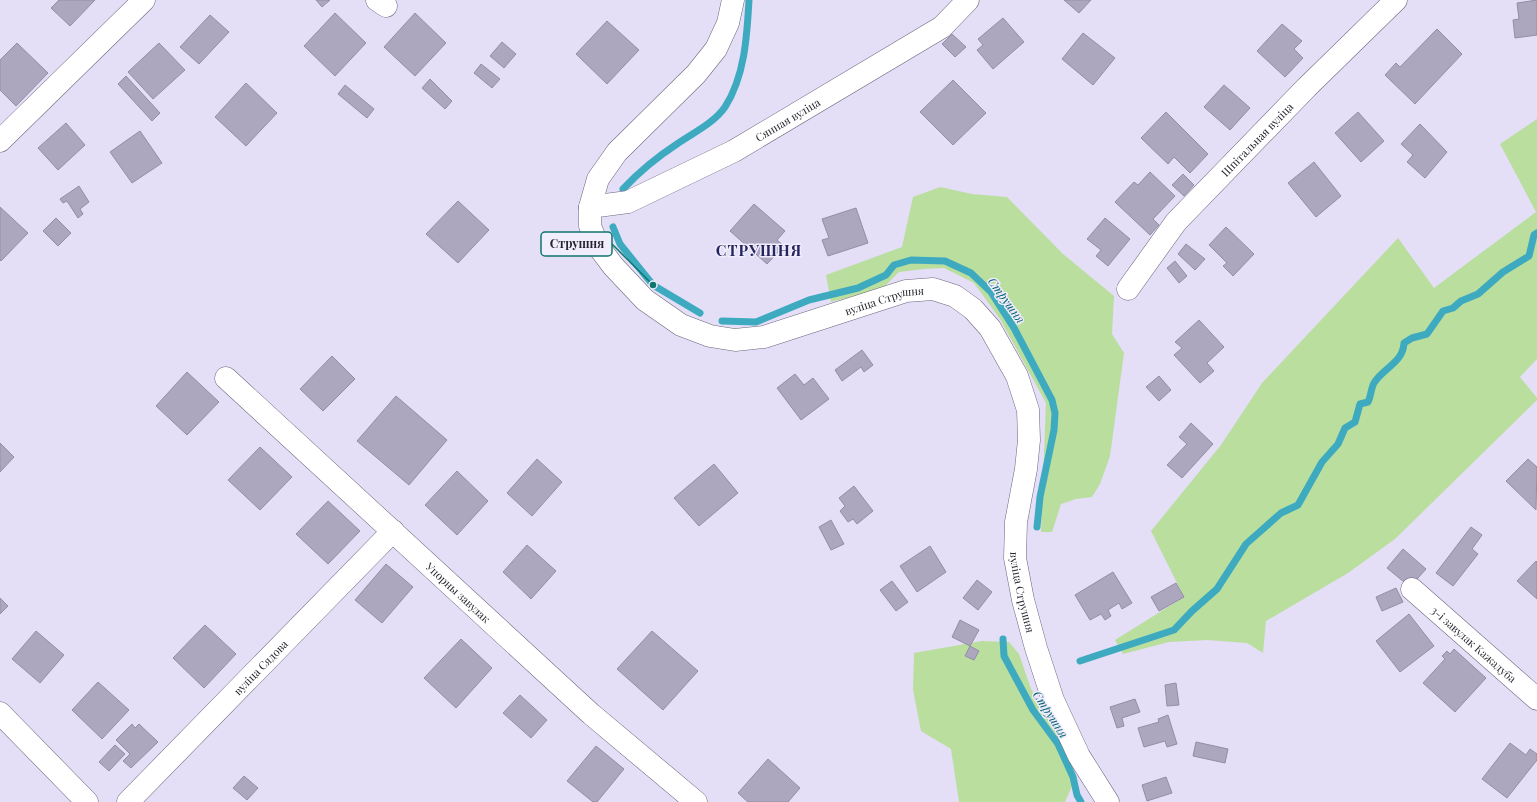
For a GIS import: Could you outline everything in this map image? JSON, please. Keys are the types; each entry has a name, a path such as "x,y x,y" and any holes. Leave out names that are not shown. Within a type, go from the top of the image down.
{"street":[{"path":"0,141 144,0"},
{"name":"вуліца Струшня","path":"733,0 728,23 716,50 696,74 617,152 598,179 590,207 590,226 598,246 613,266 645,300 681,325 710,336 735,340 764,337 906,291 933,289 955,296 973,309 990,328 1017,376 1028,410 1029,440 1026,469 1016,529 1015,558 1023,600 1036,648 1053,700 1079,756 1108,802"},
{"name":"Сянная вуліца","path":"590,207 628,202 734,151 942,28 968,0"},
{"name":"Шпітальная вуліца","path":"1128,289 1176,222 1307,88 1396,0"},
{"name":"Упорны завулак","path":"226,378 591,714 696,802"},
{"name":"вуліца Сядова","path":"128,802 393,531"},
{"name":"3-і завулак Кажадуба","path":"1412,589 1537,699"},
{"path":"0,713 87,802"}],"green space":[{"path":"1537,119 1537,359 1520,377 1537,400 1395,539 1348,573 1266,621 1263,653 1247,643 1207,640 1169,642 1123,654 1115,640 1184,597 1151,531 1221,445 1262,383 1398,238 1434,288 1536,212 1500,144"},
{"path":"940,187 972,194 1007,197 1063,254 1114,296 1112,334 1124,353 1110,456 1100,484 1092,497 1076,499 1061,504 1052,532 1041,532 1046,403 1000,319 974,283 944,268 899,272 882,289 831,302 826,275 902,247 913,197"},
{"path":"982,641 1009,642 1019,654 1031,689 1059,736 1072,786 1065,802 959,802 951,749 921,731 913,690 914,653"}],"building":[{"path":"59,0 95,0 70,26 51,8"},
{"path":"316,0 330,0 322,7"},
{"path":"1064,0 1091,0 1079,13"},
{"path":"1537,0 1537,35 1515,38 1513,20 1519,19 1517,3"},
{"path":"335,13 366,43 335,76 304,46"},
{"path":"415,13 446,43 415,76 384,47"},
{"path":"210,15 229,32 199,64 180,47"},
{"path":"1003,18 1024,42 993,69 977,50 983,45 978,39"},
{"path":"607,21 639,50 607,84 576,54"},
{"path":"1282,24 1302,41 1294,49 1303,58 1285,77 1257,51"},
{"path":"1437,29 1462,54 1415,104 1385,75 1396,63 1400,67"},
{"path":"1083,33 1115,58 1093,85 1062,59"},
{"path":"952,34 966,47 955,57 942,44"},
{"path":"502,42 516,54 504,68 490,56"},
{"path":"17,43 48,73 16,106 0,90 0,60"},
{"path":"159,43 185,70 153,99 128,72"},
{"path":"481,64 500,79 492,88 474,73"},
{"path":"126,76 160,113 152,121 118,84"},
{"path":"430,79 452,101 445,109 422,88"},
{"path":"953,80 986,113 953,145 920,112"},
{"path":"246,83 277,113 246,146 215,117"},
{"path":"345,85 374,109 367,118 338,94"},
{"path":"1224,85 1250,108 1230,130 1204,107"},
{"path":"1166,112 1208,154 1190,173 1174,157 1168,164 1141,138"},
{"path":"1358,112 1384,141 1361,162 1335,133"},
{"path":"66,123 85,145 58,170 38,148"},
{"path":"1420,124 1447,152 1425,178 1407,162 1413,155 1401,144"},
{"path":"140,131 162,163 132,183 110,152"},
{"path":"1314,162 1341,196 1316,217 1288,183"},
{"path":"1150,172 1175,196 1153,219 1159,225 1150,235 1115,202 1134,182 1138,185"},
{"path":"1183,174 1194,185 1184,196 1172,185"},
{"path":"79,186 89,202 80,209 83,214 78,218 67,201 63,203 60,199"},
{"path":"458,201 489,230 458,263 426,234"},
{"path":"754,204 785,231 777,240 784,246 767,264 730,231"},
{"path":"0,207 28,233 1,261 0,260"},
{"path":"856,208 868,243 828,256 822,240 829,238 822,219"},
{"path":"56,218 71,233 58,246 43,231"},
{"path":"1105,218 1130,239 1108,266 1096,256 1101,250 1087,239"},
{"path":"1226,227 1254,254 1233,276 1223,266 1227,263 1209,245"},
{"path":"1186,244 1205,259 1195,270 1178,254"},
{"path":"1175,261 1187,276 1179,283 1167,268"},
{"path":"1199,320 1224,347 1207,363 1214,371 1200,383 1174,355 1182,348 1175,342"},
{"path":"862,350 873,365 864,372 861,367 842,381 835,370"},
{"path":"332,356 355,379 323,411 300,389"},
{"path":"187,372 219,402 187,435 156,406"},
{"path":"795,374 804,385 813,378 829,399 801,420 777,388"},
{"path":"1159,376 1171,390 1159,401 1146,387"},
{"path":"396,396 447,440 409,485 357,441"},
{"path":"1191,423 1213,444 1182,478 1167,465 1187,444 1179,437"},
{"path":"0,443 14,457 0,472"},
{"path":"260,447 292,477 260,510 228,480"},
{"path":"537,459 562,482 532,516 507,493"},
{"path":"1528,459 1537,467 1536,510 1506,481"},
{"path":"714,464 738,493 699,526 674,498"},
{"path":"457,471 488,501 457,535 425,505"},
{"path":"854,486 873,511 857,524 853,519 848,522 840,511 845,506 839,498"},
{"path":"328,501 360,531 328,564 296,534"},
{"path":"831,520 844,544 831,550 819,527"},
{"path":"1471,527 1482,535 1472,549 1478,554 1453,586 1436,573"},
{"path":"527,545 556,571 531,599 503,572"},
{"path":"930,546 946,572 917,592 900,566"},
{"path":"1403,549 1426,569 1410,587 1387,568"},
{"path":"1536,561 1537,562 1537,599 1517,581"},
{"path":"386,564 413,587 382,623 355,600"},
{"path":"1113,572 1132,603 1122,609 1119,603 1108,610 1111,616 1105,620 1101,614 1090,620 1075,595"},
{"path":"977,580 992,592 978,610 963,598"},
{"path":"892,581 908,602 896,611 880,590"},
{"path":"1176,583 1184,597 1159,611 1151,597"},
{"path":"1396,588 1403,602 1382,611 1376,597"},
{"path":"0,598 8,606 0,614"},
{"path":"1409,614 1434,646 1400,672 1376,641"},
{"path":"960,620 979,630 970,646 952,637"},
{"path":"205,625 236,654 204,688 173,658"},
{"path":"36,631 64,655 40,683 12,659"},
{"path":"652,631 698,671 663,710 617,669"},
{"path":"461,639 492,668 456,708 424,678"},
{"path":"970,646 979,651 974,660 965,656"},
{"path":"1454,649 1486,678 1455,712 1423,683 1445,659 1442,656 1447,651 1450,654"},
{"path":"98,682 129,710 102,739 72,710"},
{"path":"1176,683 1179,705 1167,706 1165,685"},
{"path":"520,695 547,720 531,738 503,713"},
{"path":"1135,699 1140,712 1122,718 1124,726 1117,728 1110,707"},
{"path":"1168,715 1177,744 1167,747 1165,741 1144,747 1138,728 1159,722 1158,719"},
{"path":"132,724 135,728 139,724 158,742 131,768 123,761 130,754 116,740"},
{"path":"1196,742 1228,749 1225,763 1193,756"},
{"path":"1510,743 1526,755 1530,749 1537,754 1537,760 1507,798 1482,779"},
{"path":"115,745 125,754 109,771 99,762"},
{"path":"596,746 624,769 597,802 593,802 567,781"},
{"path":"768,759 800,788 788,802 748,802 738,793"},
{"path":"244,776 258,788 247,800 233,788"},
{"path":"1166,777 1172,793 1147,801 1142,785"}],"waterway":[{"name":"Струшня","path":"623,189 655,159 709,123 725,107 732,95 741,69 746,41 749,0"},
{"name":"Струшня","path":"613,227 620,244 653,285 700,313"},
{"path":"1080,661 1174,630 1192,611 1217,589 1246,544 1281,513 1298,505 1322,462 1338,444 1345,428 1355,422 1360,404 1368,402 1374,383 1400,356 1404,343 1412,338 1427,334 1443,311 1453,308 1461,301 1478,294 1503,272 1529,256 1534,235 1537,233"},
{"name":"Струшня","path":"722,321 756,322 809,300 858,288 886,275 894,265 911,260 945,261 971,273 991,292 1014,328 1052,400 1055,413 1054,430 1040,497 1037,527"},
{"name":"Струшня","path":"1003,639 1004,656 1033,710 1058,744 1073,777 1077,795 1081,802"}],"place":[{"name":"Струшня","path":"653,285"}],"district":[{"name":"СТРУШНЯ","path":"759,250"}]}
